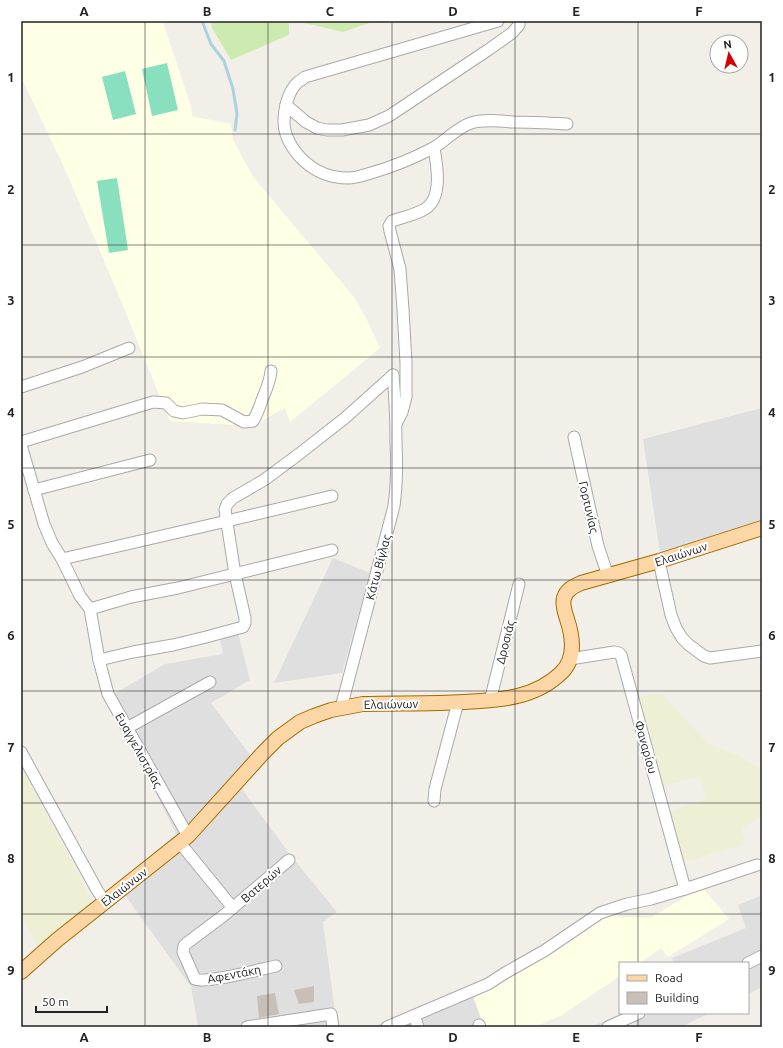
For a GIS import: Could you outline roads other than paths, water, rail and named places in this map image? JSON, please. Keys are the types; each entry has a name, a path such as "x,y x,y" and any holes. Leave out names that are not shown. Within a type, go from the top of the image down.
{"main road":[{"name":"Ελαιώνων","path":"21,972 57,940 184,839 263,753 278,738 300,722 331,710 363,704 490,701 523,695 541,688 561,673 567,666 570,659 572,641 564,605 564,596 569,589 576,585 659,561 762,528"}],"street":[{"path":"498,21 305,78 294,87 286,105 284,125 290,143 299,157 316,170 339,178 356,178 391,167 434,148 460,128 478,121 567,124"},
{"path":"286,105 306,122 317,128 342,130 370,125 389,116 488,50 512,32 518,25 519,21"},
{"path":"396,423 405,405 406,363 400,269 390,226 392,221 426,209 434,199 438,167 434,148"},
{"path":"21,387 82,367 129,348"},
{"path":"21,442 153,402 166,403 174,411 183,413 202,409 222,410 244,422 253,421 270,380 271,372"},
{"name":"Κάτω Βίγλας","path":"227,521 225,510 227,504 233,498 264,480 299,454 345,418 393,375 396,400 397,476 394,506 340,708"},
{"name":"Γορτυνίας","path":"574,437 595,536 608,576"},
{"path":"21,445 26,478 34,490 44,524 52,543 62,559 80,596 90,609 132,597 178,588 332,550"},
{"path":"34,490 150,460"},
{"path":"62,559 332,496"},
{"path":"99,660 243,628 246,618 235,574 227,521"},
{"path":"659,561 672,620 680,635 689,645 701,654 710,658 762,651"},
{"name":"Δροσιάς","path":"490,701 519,584"},
{"name":"Ευαγγελιστρίας","path":"90,609 99,660 108,694 184,839 233,908"},
{"name":"Φαναρίου","path":"570,659 614,652 621,655 685,889"},
{"path":"127,728 210,682"},
{"path":"434,801 435,789 458,702"},
{"path":"21,752 105,902"},
{"name":"Βατερών","path":"233,908 288,860"},
{"path":"387,1027 488,984 544,952 600,913 627,904 685,889 757,865"},
{"name":"Αφεντάκη","path":"233,908 184,946 183,952 195,979 199,981 213,979 276,966"},
{"path":"749,962 762,956"},
{"path":"247,1027 331,1014 333,1027"},
{"path":"608,1027 637,1014"},
{"path":"414,1016 418,1027"}],"waterway":[{"path":"202,21 211,44 224,61 233,89 237,114 235,130"}]}
